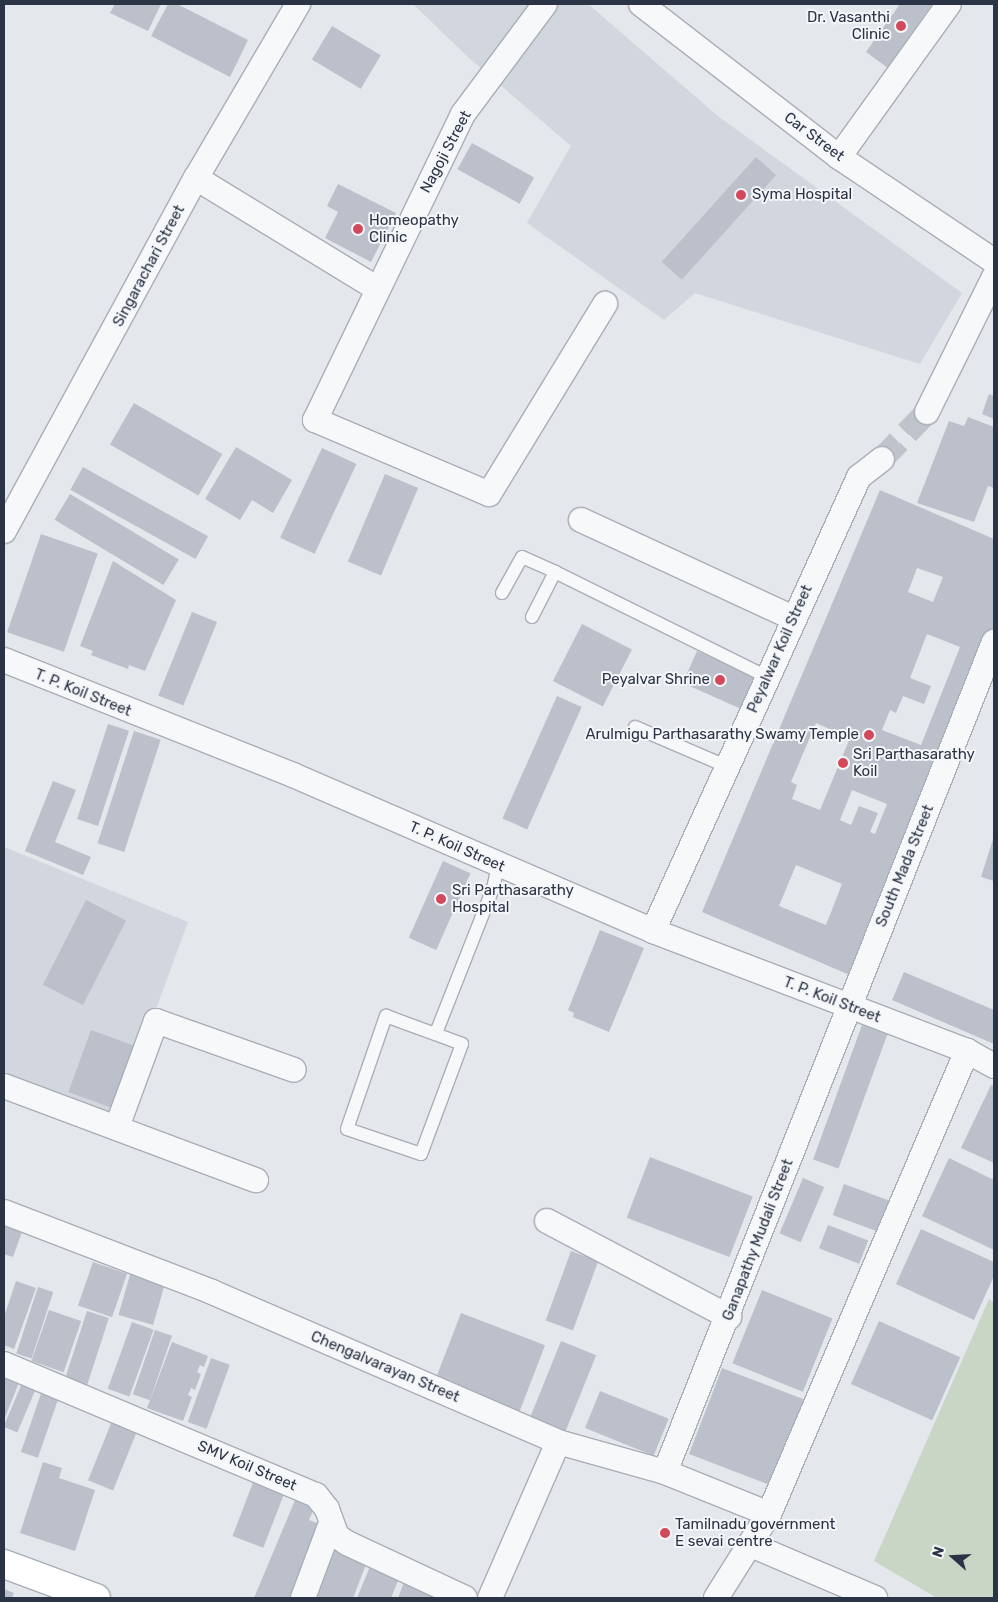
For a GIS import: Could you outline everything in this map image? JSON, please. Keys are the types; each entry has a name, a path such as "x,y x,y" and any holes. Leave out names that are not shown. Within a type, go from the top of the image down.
{"main road":[{"path":"4,1564 96,1598"}],"street":[{"name":"Singarachari Street","path":"4,531 12,499 298,4"},
{"name":"Nagoji Street","path":"544,4 463,114 376,288 315,420 489,494 605,304"},
{"name":"Car Street","path":"641,4 839,158 994,260"},
{"path":"839,158 949,4"},
{"path":"196,178 376,288"},
{"path":"927,412 994,277"},
{"name":"Peyalwar Koil Street","path":"653,931 858,477 882,459"},
{"path":"582,520 793,618"},
{"name":"South Mada Street","path":"848,1006 994,642"},
{"name":"T. P. Koil Street","path":"4,660 293,776 498,866 653,931 967,1051 994,1066"},
{"name":"Ganapathy Mudali Street","path":"665,1472 729,1317 848,1006"},
{"path":"117,1127 156,1021 294,1070"},
{"path":"716,1598 769,1514 967,1051"},
{"path":"4,1086 256,1180"},
{"name":"Chengalvarayan Street","path":"4,1212 212,1292 558,1442 665,1472 769,1514"},
{"path":"547,1222 729,1317"},
{"name":"SMV Koil Street","path":"4,1364 316,1496 327,1509 330,1524 338,1536 347,1543 465,1598"},
{"path":"490,1598 558,1442"},
{"path":"303,1598 330,1524"},
{"path":"751,1545 875,1598"}],"lane":[{"path":"502,593 522,556 767,677"},
{"path":"532,617 555,572"},
{"path":"635,728 728,767"},
{"path":"436,1033 493,888 498,866"},
{"path":"386,1016 436,1033 462,1044 421,1154 347,1129 386,1016"}],"shaded area":[{"path":"413,4 588,4 719,117 962,293 920,364 695,293 664,320 527,223 571,146 469,58"},
{"path":"4,847 188,922 115,1120 4,1072"}],"green space":[{"path":"989,1299 994,1303 994,1598 937,1598 874,1561"}],"building":[{"path":"115,4 161,4 148,31 110,13"},
{"path":"168,4 177,4 248,40 230,77 151,36"},
{"path":"900,4 932,4 888,68 866,52"},
{"path":"332,26 381,55 361,89 312,59"},
{"path":"472,143 534,177 520,204 457,169"},
{"path":"756,157 776,175 682,280 662,262"},
{"path":"338,184 396,213 371,262 325,238 338,212 327,206"},
{"path":"989,394 994,396 994,419 982,414"},
{"path":"134,403 222,454 198,496 110,445"},
{"path":"968,417 994,427 994,488 988,486 974,522 917,503 949,421 964,426"},
{"path":"236,447 292,480 273,513 252,500 240,520 205,499"},
{"path":"322,448 356,464 315,554 280,538"},
{"path":"83,467 208,536 195,559 70,490"},
{"path":"385,474 418,488 381,576 348,561"},
{"name":"Sri Parthasarathy Koil","path":"880,490 994,539 994,639 852,976 702,912","holes":["917,568 943,577 933,602 908,592","927,634 960,647 921,745 882,730 890,710 896,713 903,696 924,704 931,686 910,678","816,723 850,738 820,810 792,799 797,785 791,782","852,790 887,804 875,834 870,832 878,813 859,806 851,825 840,820","796,865 842,884 826,925 779,906"]},
{"path":"70,494 179,559 163,585 55,520"},
{"path":"41,534 98,554 64,652 7,632"},
{"path":"113,561 176,600 145,671 129,665 128,669 91,655 93,651 80,646"},
{"path":"192,612 217,622 183,706 158,695"},
{"path":"582,624 632,649 603,706 553,681"},
{"name":"Peyalvar Shrine","path":"697,651 757,678 743,710 683,683"},
{"path":"557,696 582,707 527,829 502,818"},
{"path":"108,724 129,731 98,826 77,819"},
{"path":"134,731 161,740 124,852 98,843"},
{"path":"53,781 76,790 55,842 91,857 83,875 25,851"},
{"path":"994,836 994,881 981,877"},
{"path":"443,861 470,873 436,950 409,938"},
{"path":"86,900 126,920 83,1005 43,985"},
{"path":"600,930 644,948 609,1032 573,1017 574,1013 568,1010"},
{"path":"904,972 994,1010 994,1044 892,1000"},
{"path":"862,1025 887,1034 838,1169 813,1159"},
{"path":"91,1030 136,1046 114,1108 68,1092"},
{"path":"991,1085 994,1086 994,1163 961,1148"},
{"path":"650,1157 753,1196 729,1257 627,1218"},
{"path":"949,1158 994,1180 994,1250 922,1216"},
{"path":"803,1178 824,1187 801,1242 780,1233"},
{"path":"844,1184 889,1200 878,1231 833,1215"},
{"path":"4,1218 24,1226 13,1257 4,1254"},
{"path":"828,1225 868,1240 859,1264 819,1248"},
{"path":"921,1229 994,1262 994,1276 974,1320 896,1284"},
{"path":"571,1251 598,1261 573,1330 546,1321"},
{"path":"93,1262 127,1274 112,1317 78,1305"},
{"path":"132,1268 167,1278 153,1325 118,1315"},
{"path":"16,1281 36,1288 14,1349 4,1345 4,1317"},
{"path":"38,1287 53,1292 32,1359 16,1354"},
{"path":"762,1290 832,1318 803,1392 732,1363"},
{"path":"49,1310 81,1321 64,1372 31,1361"},
{"path":"87,1311 109,1318 86,1388 64,1380"},
{"path":"461,1313 545,1345 519,1414 434,1382"},
{"path":"879,1321 960,1357 932,1420 851,1384"},
{"path":"132,1322 154,1330 129,1397 108,1389"},
{"path":"155,1330 172,1336 150,1400 133,1394"},
{"path":"561,1341 596,1355 566,1431 530,1417"},
{"path":"172,1342 208,1356 204,1367 200,1365 197,1372 201,1374 195,1390 191,1388 188,1395 192,1397 183,1421 147,1408"},
{"path":"211,1358 230,1365 207,1429 188,1422"},
{"path":"4,1368 22,1375 4,1420"},
{"path":"722,1368 804,1400 771,1485 689,1454"},
{"path":"25,1376 39,1382 17,1432 4,1425"},
{"path":"45,1382 62,1388 38,1458 21,1452"},
{"path":"600,1391 669,1419 654,1456 585,1428"},
{"path":"112,1421 137,1431 113,1490 88,1480"},
{"path":"43,1462 62,1468 59,1478 95,1490 75,1551 20,1533"},
{"path":"254,1480 285,1492 263,1548 232,1536"},
{"path":"298,1493 314,1508 309,1520 322,1525 292,1598 254,1598"},
{"path":"333,1549 367,1562 353,1598 314,1598"},
{"path":"371,1564 400,1576 391,1598 357,1598"},
{"path":"404,1582 434,1594 432,1598 398,1598"},
{"path":"4,1589 14,1593 12,1598 4,1598"}],"tunnel":[{"path":"882,459 927,412"}],"place":[{"name":"Dr. Vasanthi Clinic","path":"901,26"},
{"name":"Syma Hospital","path":"741,195"},
{"name":"Homeopathy Clinic","path":"358,229"},
{"name":"Peyalvar Shrine","path":"720,680"},
{"name":"Arulmigu Parthasarathy Swamy Temple","path":"869,735"},
{"name":"Sri Parthasarathy Koil","path":"843,763"},
{"name":"Sri Parthasarathy Hospital","path":"441,899"},
{"name":"Tamilnadu government E sevai centre","path":"665,1533"}]}
